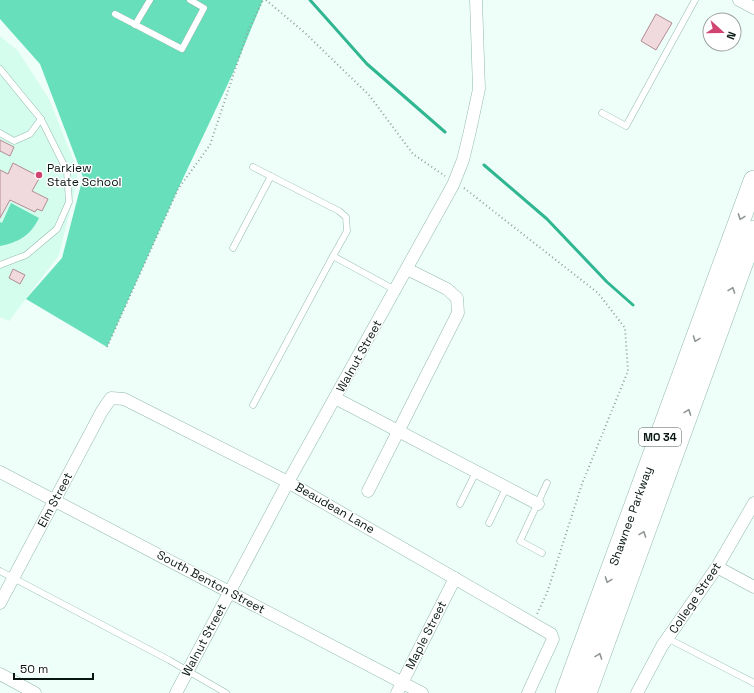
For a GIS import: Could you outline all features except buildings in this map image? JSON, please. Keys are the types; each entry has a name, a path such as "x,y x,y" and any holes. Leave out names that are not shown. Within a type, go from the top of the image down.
{"highway":[{"name":"Shawnee Parkway","path":"566,693 754,181"},
{"name":"Shawnee Parkway","path":"586,693 754,231"}],"street":[{"name":"Walnut Street","path":"176,693 288,482 454,182 468,138 479,89 476,0"},
{"path":"739,0 754,8"},
{"path":"368,491 458,312 457,298 447,289 407,268"},
{"name":"Beaudean Lane","path":"111,398 124,399 288,482 533,622 551,634 554,639 528,693"},
{"name":"Elm Street","path":"0,603 102,411 111,398"},
{"path":"335,398 538,504"},
{"name":"South Benton Street","path":"0,472 230,592 400,688 422,693"},
{"name":"College Street","path":"636,693 667,638 717,567 754,503"},
{"path":"717,567 754,587"},
{"name":"Maple Street","path":"400,688 455,578"},
{"path":"0,674 35,693"}],"lane":[{"path":"135,26 150,0"},
{"path":"115,14 135,26 182,49 204,8 190,0"},
{"path":"602,113 626,126 696,0"},
{"path":"0,69 41,119 67,171 69,202 57,229 26,255 0,265"},
{"path":"0,133 14,141 30,134 41,119"},
{"path":"253,167 339,211 346,217 347,231 253,405"},
{"path":"233,248 271,176"},
{"path":"333,256 395,290"},
{"path":"460,504 476,472"},
{"path":"542,552 520,541 547,483"},
{"path":"489,523 506,488"},
{"path":"0,571 226,693"},
{"path":"667,638 754,683"}],"path":[{"path":"107,347 178,189 210,145 248,31 264,0 305,33 369,95 413,154 478,198 598,293 625,328 628,371 582,484 547,594 533,622"}],"shaded area":[{"name":"Parkiew State School","path":"0,36 18,51 49,99 77,169 77,181 59,255 9,321 0,317"}],"green space":[{"path":"0,0 263,0 233,73 178,189 107,347 26,299 62,258 83,177 40,64 0,19"},
{"path":"11,203 39,218 28,234 18,240 0,246 0,222 2,223"}],"waterway":[{"path":"310,0 367,64 445,132"},
{"path":"484,165 547,219 607,282 633,305"}],"place":[{"name":"Parkiew State School","path":"39,175"}]}
